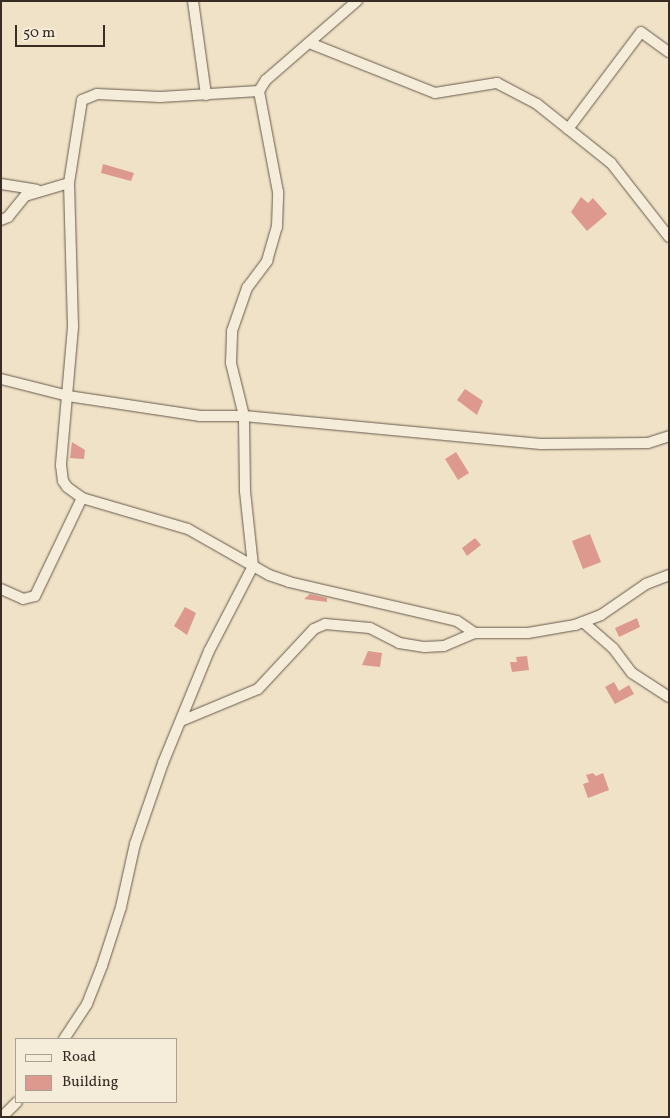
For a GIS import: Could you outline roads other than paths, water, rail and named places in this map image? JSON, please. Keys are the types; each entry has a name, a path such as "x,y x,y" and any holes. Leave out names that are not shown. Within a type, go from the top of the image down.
{"street":[{"path":"192,1 206,95"},
{"path":"65,1038 87,1004 102,966 121,907 135,844 181,721 219,629 253,566 245,491 244,416 231,363 232,331 246,288 267,261 273,245 278,211 278,192 259,91 266,80 312,44 357,1"},
{"path":"568,128 641,32"},
{"path":"641,32 669,52"},
{"path":"641,32 669,59"},
{"path":"312,44 435,93 497,84 537,104 611,164 669,237"},
{"path":"259,91 206,95 88,96 82,100 78,115 69,183 73,327 61,466 63,481 82,498 188,529 253,566 289,582 457,621 474,633"},
{"path":"1,220 11,213 18,200 38,190 69,183"},
{"path":"1,184 38,190"},
{"path":"1,379 68,396 200,416 244,416 541,444 648,443 669,436"},
{"path":"1,590 23,599 35,596 82,498"},
{"path":"181,721 258,689 314,629 325,624 370,628 399,643 425,647 444,646 474,633 528,633 583,622 601,616 646,584 669,575"},
{"path":"583,622 613,648 632,673 669,697"},
{"path":"2,1117 16,1103"}]}
